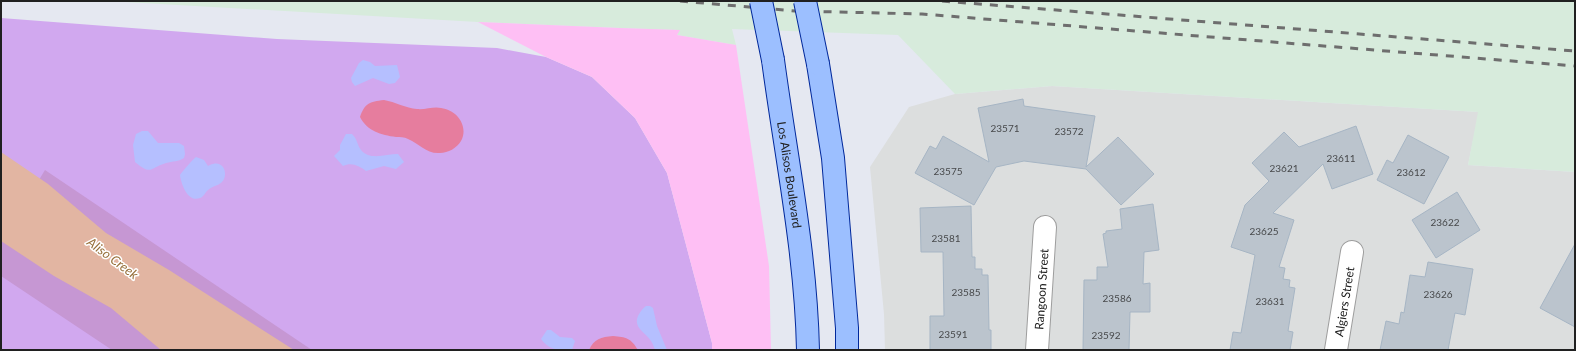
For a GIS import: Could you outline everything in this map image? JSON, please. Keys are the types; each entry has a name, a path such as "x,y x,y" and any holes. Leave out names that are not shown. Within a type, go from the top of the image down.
{"main road":[{"name":"Los Alisos Boulevard","path":"761,1 772,60 784,146 798,226 807,313 808,350"},
{"path":"805,1 818,64 833,158 847,328 847,350"}],"street":[{"name":"Rangoon Street","path":"1037,350 1045,227"},
{"name":"Algiers Street","path":"1336,350 1352,252"}],"shaded area":[{"path":"108,1 1575,1 1575,172 1468,165 1478,112 1052,86 955,94 898,35 732,29 736,45 677,35 679,30 478,22"},
{"path":"1,18 277,39 497,48 546,57 592,77 635,118 667,173 712,343 712,350 1,350"},
{"path":"478,22 680,30 677,35 736,45 769,266 771,350 712,350 712,343 667,173 635,118 592,77 546,57"},
{"path":"1052,86 1479,112 1468,165 1575,172 1575,350 885,350 884,314 870,167 909,107 955,94"},
{"path":"384,100 420,109 447,109 456,115 462,124 464,130 461,141 455,148 449,151 435,153 406,138 375,132 366,126 360,117 368,104"},
{"path":"45,170 312,350 112,350 1,276 1,242"},
{"path":"613,336 628,339 638,350 589,350 593,343 598,339"}],"sand":[{"path":"363,60 370,62 375,66 397,65 400,77 395,83 389,84 373,78 355,86 351,78 359,63"},
{"path":"142,131 148,131 158,143 179,143 184,146 184,158 160,165 150,170 145,169 135,162 133,145 136,134"},
{"path":"346,134 352,134 361,150 369,155 378,156 398,154 404,162 396,169 384,166 366,171 355,165 349,164 343,166 334,156 340,150 340,145"},
{"path":"196,157 204,160 208,166 212,164 220,165 223,167 225,176 222,182 207,191 203,196 196,199 192,198 186,192 180,175"},
{"path":"646,306 653,308 657,326 667,350 655,350 649,338 638,327 638,316"},
{"path":"547,330 551,330 560,337 572,338 575,341 572,350 558,350 551,348 544,343 541,339"}],"water":[{"name":"Aliso Creek","path":"1,152 48,184 106,233 169,270 294,350 161,350 111,308 54,276 1,241"}],"building":[{"path":"1023,99 1024,106 1095,116 1086,167 1118,137 1154,174 1121,205 1086,169 1024,161 996,167 974,205 915,173 930,146 936,149 943,136 989,162 978,108"},
{"path":"1356,126 1373,174 1332,189 1323,164 1273,213 1294,220 1279,267 1285,268 1283,279 1290,280 1289,287 1295,288 1288,331 1293,332 1290,350 1230,350 1233,332 1241,333 1255,255 1231,247 1245,205 1269,181 1252,163 1284,132 1299,147"},
{"path":"1408,135 1449,157 1424,204 1377,180 1387,160 1393,163"},
{"path":"1457,192 1480,230 1436,258 1412,220"},
{"path":"1153,204 1159,250 1144,252 1143,284 1150,283 1150,312 1130,312 1129,350 1083,350 1084,280 1097,280 1097,267 1108,267 1103,234 1106,233 1106,231 1122,229 1120,209"},
{"path":"971,206 972,257 975,257 975,269 982,269 982,275 988,275 991,350 930,350 930,316 944,316 943,252 921,252 920,208"},
{"path":"1575,244 1575,327 1540,308"},
{"path":"1428,262 1473,269 1465,315 1455,313 1448,350 1380,350 1386,321 1399,324 1401,312 1404,313 1410,275 1425,277"}],"railway":[{"path":"680,1 795,11 922,14 1575,66"},
{"path":"942,1 1575,51"}]}
